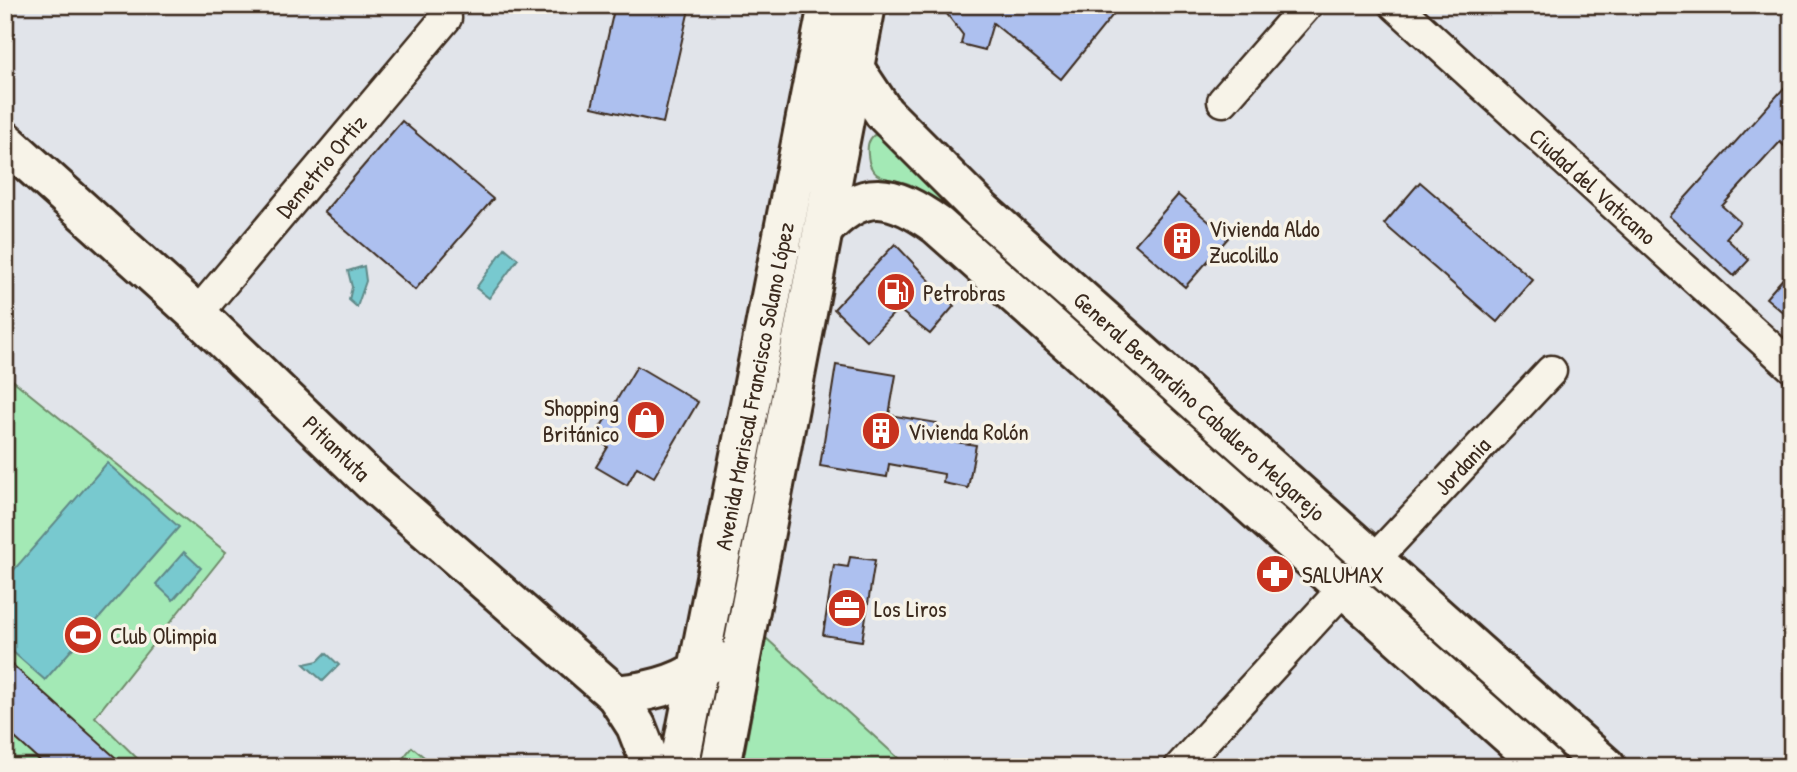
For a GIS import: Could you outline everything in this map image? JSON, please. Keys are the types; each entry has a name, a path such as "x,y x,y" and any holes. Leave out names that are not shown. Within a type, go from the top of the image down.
{"main road":[{"name":"Avenida Mariscal Francisco Solano López","path":"720,767 866,5"},
{"name":"Avenida Mariscal Francisco Solano López","path":"680,767 822,10"},
{"name":"General Bernardino Caballero Melgarejo","path":"822,10 854,72 911,143 1063,285 1126,336 1373,561 1606,767"},
{"name":"Pitiantuta","path":"5,141 197,314 372,482 616,695 636,726 652,767"},
{"name":"General Bernardino Caballero Melgarejo","path":"823,230 842,210 864,200 893,199 915,209 937,225 1545,767"},
{"path":"1099,369 1126,336"},
{"path":"616,695 664,686 698,673 746,631"}],"street":[{"path":"1223,101 1307,5"},
{"name":"Ciudad del Vaticano","path":"1395,5 1792,367"},
{"name":"Demetrio Ortiz","path":"197,314 446,18"},
{"name":"Jordania","path":"1373,561 1552,371"},
{"path":"1180,767 1344,588"}],"green space":[{"path":"874,135 880,136 1586,767 1571,767 928,196 909,184 882,177 872,170 868,146"},
{"name":"Club Olimpia","path":"5,374 226,552 95,717 146,767 5,767"},
{"path":"766,638 908,767 742,767"},
{"path":"412,747 436,767 396,767"}],"water":[{"path":"505,248 518,259 489,298 476,288"},
{"path":"364,266 366,281 357,307 349,300 352,287 348,271"},
{"path":"107,463 179,527 45,680 5,645 5,580"},
{"path":"184,552 201,568 173,600 156,584"},
{"path":"326,653 339,665 323,681 304,664 318,661"}],"building":[{"path":"615,5 690,5 663,123 592,107"},
{"path":"940,5 1084,5 1116,11 1061,79 993,23 985,50 961,44 963,35"},
{"path":"1792,79 1792,153 1780,142 1722,206 1740,222 1726,238 1749,260 1734,276 1669,216"},
{"path":"402,121 493,199 415,290 324,212"},
{"path":"1420,182 1533,280 1497,322 1384,224"},
{"name":"Vivienda Aldo Zucolillo","path":"1178,195 1228,238 1185,287 1135,244"},
{"name":"Petrobras","path":"895,244 954,306 930,334 898,309 867,341 834,309"},
{"path":"1792,268 1792,320 1766,298"},
{"name":"Vivienda Rolón","path":"836,365 896,375 889,415 937,423 935,439 976,445 968,488 943,483 944,474 889,464 887,477 820,466"},
{"name":"Shopping Británico","path":"637,366 698,402 654,477 637,467 627,485 596,467 608,447 594,438"},
{"name":"Los Liros","path":"850,557 875,560 862,641 823,635 834,565 848,567"},
{"path":"5,658 126,767 47,767 5,729"}],"place":[{"name":"Vivienda Aldo Zucolillo","path":"1182,241"},
{"name":"Petrobras","path":"896,292"},
{"name":"Shopping Británico","path":"646,420"},
{"name":"Vivienda Rolón","path":"881,431"},
{"name":"SALUMAX","path":"1275,574"},
{"name":"Los Liros","path":"847,608"},
{"name":"Club Olimpia","path":"83,635"}]}
